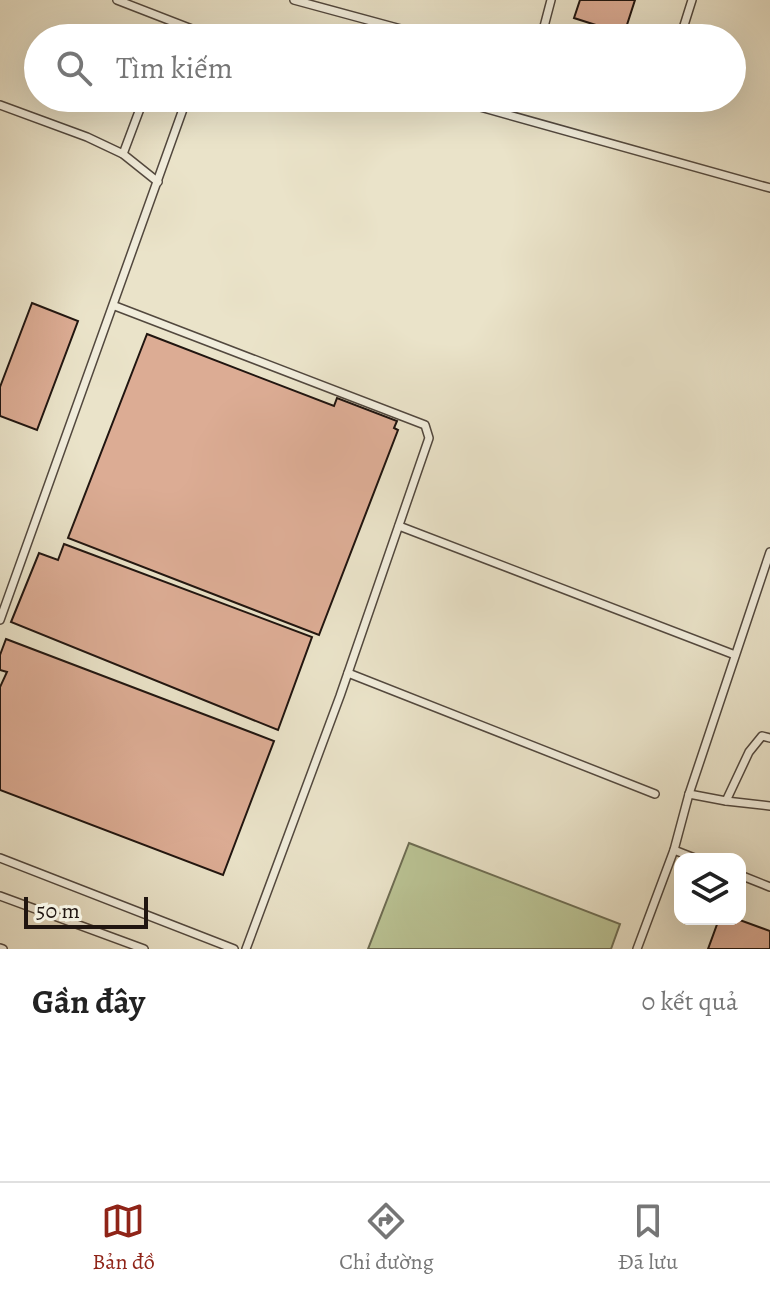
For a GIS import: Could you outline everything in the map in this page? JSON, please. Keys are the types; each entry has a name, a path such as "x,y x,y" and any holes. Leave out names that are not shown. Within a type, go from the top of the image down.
{"lane":[{"path":"117,0 176,24"},
{"path":"294,0 382,24"},
{"path":"545,24 551,0"},
{"path":"684,24 692,0"},
{"path":"0,105 87,137 123,154 158,182"},
{"path":"123,154 139,112"},
{"path":"0,620 182,112"},
{"path":"498,112 770,188"},
{"path":"115,306 425,425 429,438 348,673 246,949"},
{"path":"399,526 735,655"},
{"path":"637,949 674,850 689,794 770,552"},
{"path":"348,673 655,794"},
{"path":"726,801 749,752 762,736 770,738"},
{"path":"689,794 770,806"},
{"path":"674,850 682,853"},
{"path":"0,858 234,949"},
{"path":"746,877 770,887"},
{"path":"0,896 144,949"}],"green space":[{"path":"409,843 620,924 611,949 368,949"}],"building":[{"path":"580,0 635,0 627,24 593,24 574,18"},
{"path":"32,303 78,321 37,430 0,416 0,387"},
{"path":"147,334 334,406 337,398 397,421 394,428 398,430 319,635 68,538"},
{"path":"64,544 312,637 278,730 11,622 39,553 58,560"},
{"path":"6,639 274,741 223,875 0,790 0,687 7,672 0,670 0,655"},
{"path":"746,922 770,931 770,949 708,949 717,925 746,925"}]}
